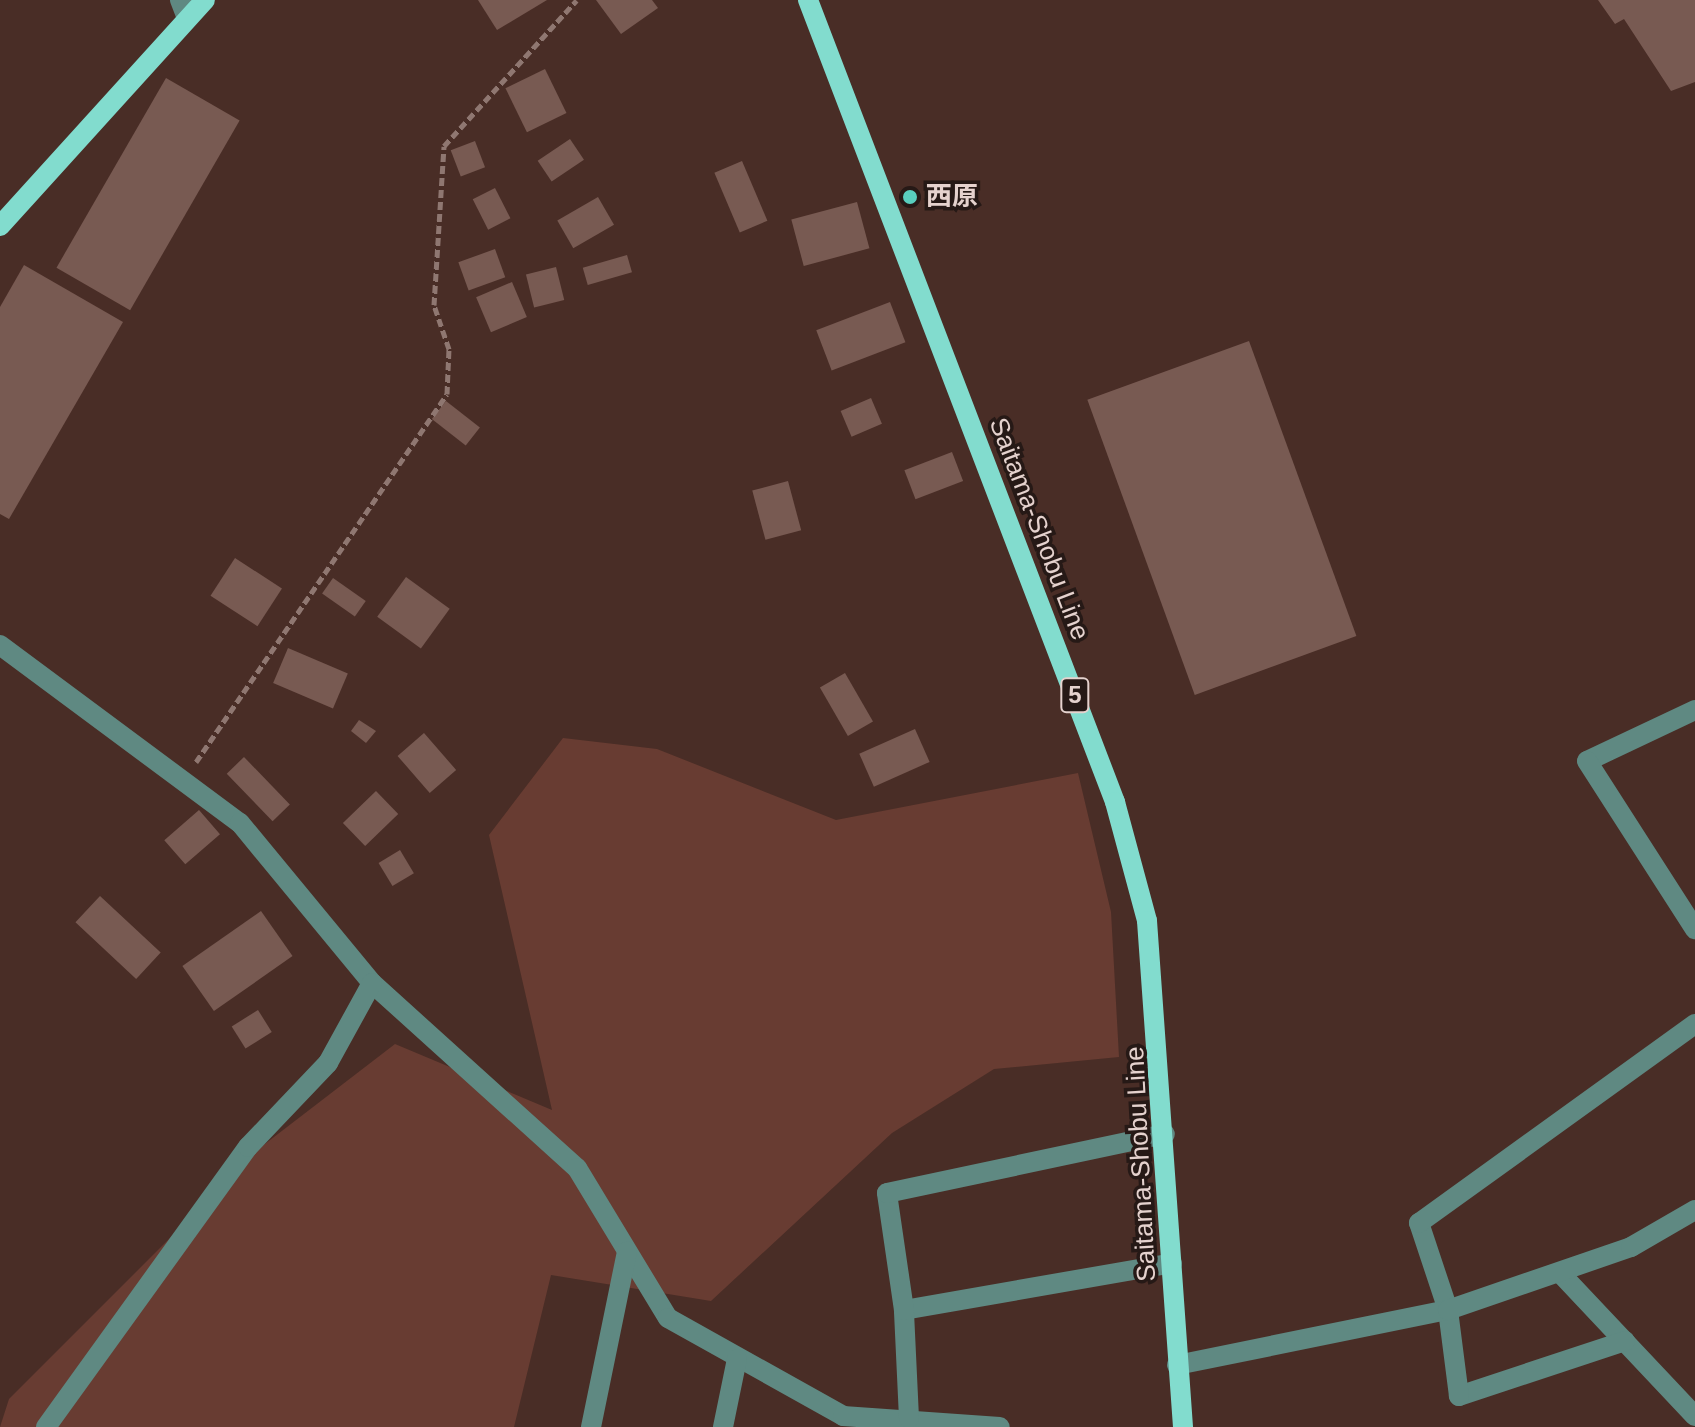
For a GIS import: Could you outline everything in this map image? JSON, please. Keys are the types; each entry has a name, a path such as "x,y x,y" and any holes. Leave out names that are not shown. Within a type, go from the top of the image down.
{"main road":[{"path":"0,226 183,9 205,0"},
{"name":"Saitama-Shobu Line","path":"808,0 1115,802 1147,921 1165,1134 1183,1427"}],"street":[{"path":"0,645 186,777 240,823 372,983 577,1168 668,1318 737,1359 843,1416 860,1422 909,1418 1000,1427"},
{"path":"1694,712 1587,761 1695,929"},
{"path":"46,1427 248,1147 328,1063 372,983"},
{"path":"1625,1341 1459,1396 1448,1310 1419,1223 1695,1024"},
{"path":"909,1418 904,1310 887,1193 1165,1134"},
{"path":"1177,1365 1448,1310 1561,1274 1631,1247 1695,1210"},
{"path":"591,1427 627,1252"},
{"path":"904,1310 1172,1263"},
{"path":"1561,1274 1695,1416"},
{"path":"723,1427 737,1359"}],"path":[{"path":"186,777 441,408 452,373 434,305 444,146 577,0"}],"shaded area":[{"path":"563,738 657,749 836,820 1078,773 1111,912 1119,1057 994,1069 892,1133 711,1301 551,1275 514,1427 0,1427 9,1399 261,1147 395,1044 552,1110 489,835"}],"building":[{"path":"478,0 547,0 497,30"},
{"path":"596,0 652,0 658,8 621,34"},
{"path":"1598,0 1695,0 1695,82 1671,91 1624,19 1615,24"},
{"path":"545,69 566,113 527,132 505,88"},
{"path":"166,78 240,121 130,310 57,268"},
{"path":"570,139 584,160 552,182 538,161"},
{"path":"475,141 485,167 461,176 451,150"},
{"path":"742,161 767,221 740,233 714,173"},
{"path":"495,188 510,218 488,230 473,199"},
{"path":"598,197 614,225 573,248 557,220"},
{"path":"857,202 869,248 804,266 791,220"},
{"path":"495,249 505,277 469,291 458,262"},
{"path":"627,255 632,272 588,285 583,268"},
{"path":"24,265 123,322 9,519 0,514 0,307"},
{"path":"556,267 564,300 534,307 526,274"},
{"path":"512,282 527,317 491,332 476,297"},
{"path":"890,302 905,342 832,370 816,330"},
{"path":"1249,341 1356,636 1195,695 1087,400"},
{"path":"871,398 882,424 852,437 841,411"},
{"path":"446,401 480,427 466,446 432,419"},
{"path":"952,452 963,481 915,499 904,470"},
{"path":"788,481 801,530 765,540 752,491"},
{"path":"235,558 282,588 257,626 210,596"},
{"path":"406,577 450,609 421,648 377,617"},
{"path":"333,578 366,601 355,617 322,594"},
{"path":"288,648 348,673 333,708 273,683"},
{"path":"845,673 873,721 848,736 820,688"},
{"path":"359,720 376,731 366,743 351,731"},
{"path":"915,729 930,762 874,787 859,754"},
{"path":"424,733 456,770 430,793 398,756"},
{"path":"244,757 290,804 273,821 227,774"},
{"path":"376,791 398,814 365,846 343,823"},
{"path":"199,810 220,834 185,864 164,840"},
{"path":"400,850 414,873 392,886 379,863"},
{"path":"100,896 161,953 136,979 75,922"},
{"path":"261,911 293,956 214,1011 182,966"},
{"path":"258,1010 272,1032 245,1048 232,1026"}],"place":[{"name":"西原","path":"910,197"}]}
